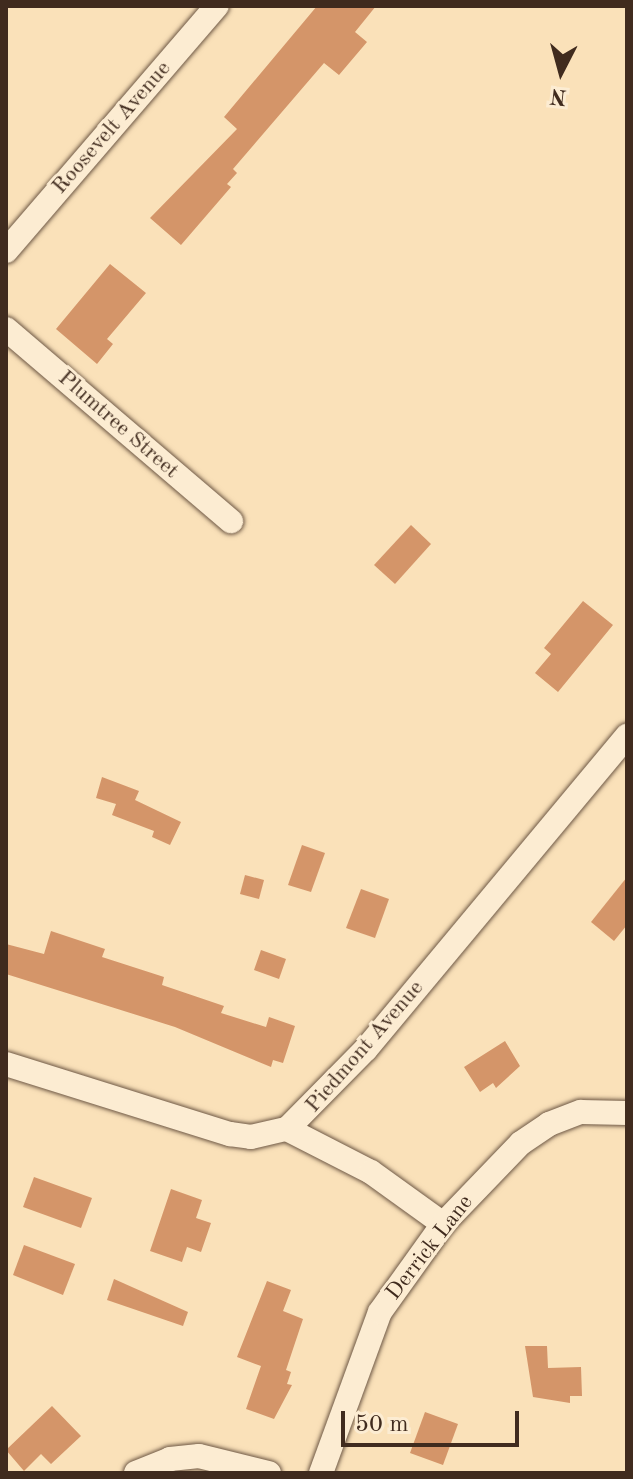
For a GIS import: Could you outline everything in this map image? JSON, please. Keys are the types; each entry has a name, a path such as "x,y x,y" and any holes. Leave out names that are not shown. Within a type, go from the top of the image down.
{"street":[{"name":"Roosevelt Avenue","path":"6,251 217,6"},
{"name":"Plumtree Street","path":"6,329 231,521"},
{"name":"Piedmont Avenue","path":"6,1064 230,1134 251,1137 287,1129 366,1049 627,736"},
{"name":"Derrick Lane","path":"321,1473 380,1312 443,1224 521,1143 549,1124 581,1112 627,1113"},
{"path":"287,1129 371,1172 443,1224"},
{"path":"136,1473 170,1459 199,1456 269,1473"}],"building":[{"path":"317,6 376,6 355,32 367,42 339,75 324,63 233,169 237,173 227,184 231,187 181,245 150,218 237,129 224,117"},
{"path":"110,264 146,293 107,339 113,344 97,364 56,329"},
{"path":"411,525 431,544 395,584 374,565"},
{"path":"583,601 613,625 558,692 535,673 551,654 544,648"},
{"path":"102,777 139,791 135,800 181,822 170,845 152,837 154,831 112,815 116,804 96,798"},
{"path":"302,845 325,853 311,892 288,885"},
{"path":"245,875 264,880 259,899 240,894"},
{"path":"627,877 627,925 614,941 591,922"},
{"path":"361,889 389,899 375,938 346,928"},
{"path":"51,931 105,949 102,957 164,977 162,985 224,1006 221,1013 266,1027 269,1017 295,1026 283,1063 273,1060 271,1067 175,1027 6,974 6,944 44,954"},
{"path":"261,950 286,959 279,979 254,970"},
{"path":"505,1041 520,1066 496,1088 493,1083 480,1092 464,1067"},
{"path":"34,1177 92,1198 81,1228 23,1207"},
{"path":"171,1189 202,1200 196,1218 211,1223 201,1252 187,1247 182,1262 150,1251"},
{"path":"24,1245 75,1264 63,1295 13,1275"},
{"path":"114,1279 188,1312 183,1326 107,1300"},
{"path":"267,1281 291,1290 283,1311 303,1319 286,1370 291,1372 287,1384 292,1385 274,1419 246,1409 261,1366 237,1357"},
{"path":"525,1346 547,1346 548,1368 581,1367 582,1396 570,1396 570,1403 533,1397"},
{"path":"52,1406 81,1436 51,1464 41,1454 24,1471 6,1450"},
{"path":"425,1412 458,1424 443,1465 410,1453"}]}
